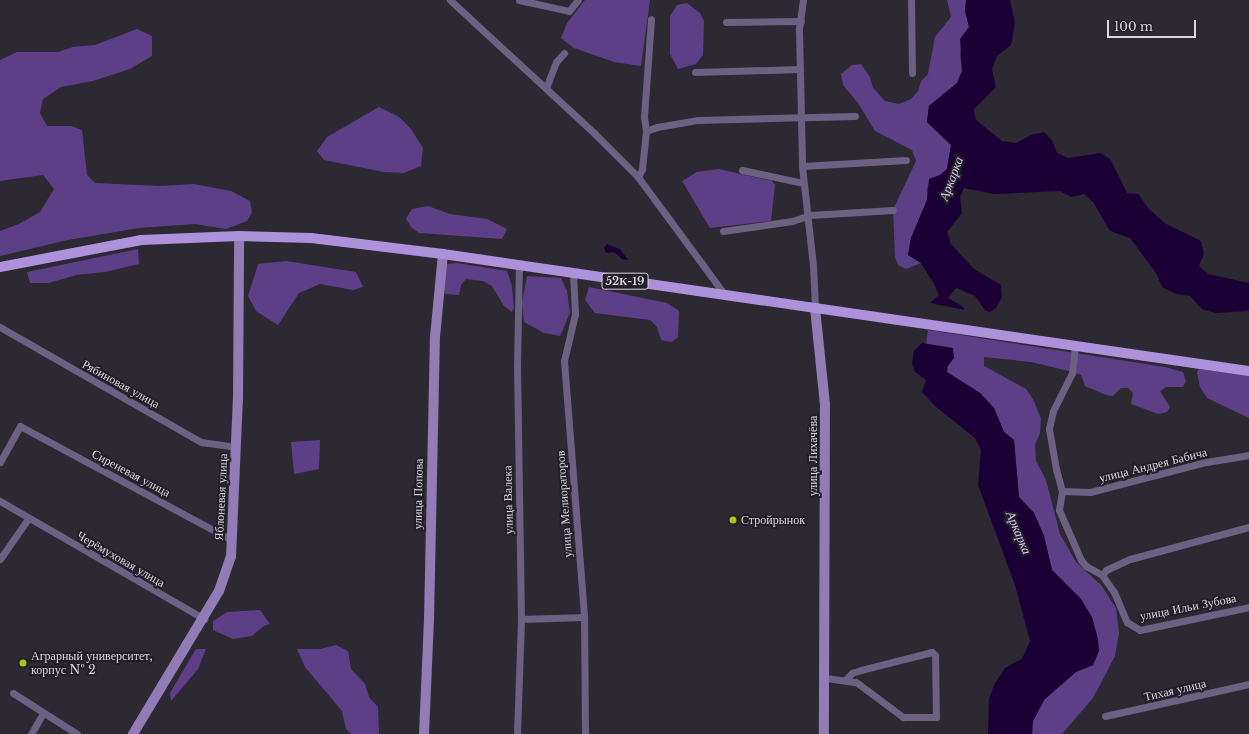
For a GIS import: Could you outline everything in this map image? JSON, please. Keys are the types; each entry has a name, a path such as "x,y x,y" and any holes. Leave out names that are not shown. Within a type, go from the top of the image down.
{"main road":[{"name":"52К-19","path":"0,267 141,240 239,236 317,238 443,254 1249,371"}],"street":[{"path":"450,0 546,88 638,177 725,295"},
{"path":"519,0 570,11 578,0"},
{"path":"803,0 801,21 800,118 803,183 806,218 813,265 815,308"},
{"path":"911,0 912,73"},
{"path":"638,177 642,169 646,130 644,117 651,19"},
{"path":"726,22 801,21"},
{"path":"546,88 556,62 564,53"},
{"path":"695,72 800,69"},
{"path":"646,130 698,120 855,116"},
{"path":"802,166 906,160"},
{"path":"742,170 803,183"},
{"path":"723,231 806,218 810,215 893,210"},
{"name":"Яблоневая улица","path":"134,734 204,618 224,581 232,540 236,447 239,236"},
{"name":"улица Попова","path":"424,734 429,620 434,337 443,254"},
{"name":"улица Валека","path":"517,734 521,619 516,367 520,266"},
{"name":"улица Мелиораторов","path":"573,273 575,314 564,361 584,617 585,734"},
{"name":"улица Лихачёва","path":"815,308 825,404 826,678 824,734"},
{"name":"Рябиновая улица","path":"0,327 201,442 236,447"},
{"name":"улица Ильи Зубова","path":"1075,346 1072,372 1050,419 1054,461 1062,491 1059,510 1076,552 1086,566 1102,575 1114,592 1127,622 1140,630 1249,607"},
{"name":"Сиреневая улица","path":"0,462 20,426 232,540"},
{"name":"улица Андрея Бабича","path":"1062,491 1090,492 1206,462 1249,455"},
{"name":"Черёмуховая улица","path":"0,501 28,519 204,618"},
{"path":"0,559 28,519"},
{"path":"1102,575 1106,570 1130,559 1249,527"},
{"path":"521,619 584,617"},
{"path":"826,678 846,679 856,682 895,714 903,717 936,717 935,655 932,652 861,670 846,679"},
{"name":"Тихая улица","path":"1105,716 1249,684"},
{"path":"13,693 76,734"},
{"path":"31,734 43,713"}],"shaded area":[{"path":"585,0 650,0 641,66 614,62 574,48 561,38 567,23"},
{"path":"947,0 966,0 965,11 969,27 960,54 962,71 957,83 929,106 927,122 951,145 947,169 927,188 927,200 911,238 908,255 921,263 906,269 898,265 895,257 893,210 916,161 912,150 875,131 858,103 843,85 841,74 852,65 861,64 870,77 873,88 885,101 899,104 911,99 918,91 921,81 928,74 935,37 951,17"},
{"path":"687,3 700,13 704,21 703,55 696,64 678,69 670,54 670,16 677,5"},
{"path":"137,29 152,36 152,56 130,69 93,81 61,87 43,99 40,113 47,126 71,126 82,130 87,175 95,183 159,186 194,184 231,191 250,201 252,213 247,221 226,229 195,224 139,228 68,240 0,256 0,231 19,224 40,212 54,189 43,175 0,181 0,60 17,52 58,52 73,47 95,45"},
{"path":"379,107 399,117 411,129 423,148 421,166 404,173 384,172 324,160 317,151 327,137"},
{"path":"719,169 772,181 775,185 771,221 710,228 682,181 697,172"},
{"path":"428,206 450,214 487,219 507,229 502,239 419,233 411,227 406,219 412,209"},
{"path":"138,249 139,264 105,272 76,275 49,283 30,283 27,272"},
{"path":"286,261 356,272 363,287 353,290 320,284 299,293 278,325 256,311 248,296 258,264"},
{"path":"457,263 507,271 512,286 514,308 512,312 504,306 492,286 483,281 466,279 461,285 459,295 445,294 444,280 447,264"},
{"path":"527,276 561,278 567,291 570,313 560,336 544,333 524,322 522,302"},
{"path":"589,287 667,303 679,311 678,337 672,342 661,340 657,327 650,320 595,313 585,300"},
{"path":"928,330 1165,367 1183,372 1186,381 1183,387 1166,387 1160,391 1170,407 1167,412 1158,414 1131,404 1133,393 1128,388 1121,388 1113,396 1106,395 1085,386 1081,375 1069,371 1031,362 984,357 984,366 1026,389 1034,401 1041,419 1040,433 1035,445 1036,461 1046,480 1060,534 1076,562 1101,585 1116,608 1119,633 1115,656 1093,698 1062,734 1032,734 1033,721 1044,700 1059,686 1076,672 1093,665 1081,599 1052,570 1044,536 1034,513 1019,497 1014,440 1004,432 994,408 980,393 947,372 949,362 926,345"},
{"path":"1199,369 1249,376 1249,418 1207,398 1200,387 1197,372"},
{"path":"320,440 319,469 294,474 291,442"},
{"path":"260,610 270,624 264,626 252,636 233,639 213,630 213,621 227,612"},
{"path":"336,645 348,651 351,669 365,684 369,697 378,707 379,734 351,734 346,729 342,711 305,667 297,649 320,649"},
{"path":"196,649 206,649 198,669 171,701 170,693"}],"water":[{"name":"Аркарка","path":"966,0 1010,0 1015,23 1011,45 997,56 992,69 996,87 974,109 976,120 1002,141 1016,143 1031,135 1044,132 1052,140 1057,153 1068,158 1101,153 1110,159 1127,193 1138,194 1149,209 1166,224 1201,241 1204,254 1199,266 1208,274 1249,283 1249,311 1216,313 1202,309 1190,296 1176,294 1162,287 1156,273 1130,238 1110,231 1093,202 1084,194 1071,197 1060,191 994,194 964,188 960,197 962,213 947,232 951,244 974,269 1001,285 1002,297 996,308 990,312 985,310 975,296 956,288 948,298 962,306 965,310 930,303 939,295 934,284 921,263 908,255 911,238 927,200 929,179 940,175 947,169 951,145 927,122 929,106 957,83 962,71 960,39 969,27 965,11"},
{"path":"607,244 620,249 628,260 622,259 614,252 606,253 604,248"},
{"name":"Аркарка","path":"922,343 953,348 954,358 947,367 947,372 980,393 994,408 1004,432 1014,440 1019,497 1034,513 1044,536 1052,570 1081,599 1092,617 1098,639 1099,651 1093,665 1076,672 1044,700 1033,721 1032,734 988,734 989,699 995,683 1005,668 1022,659 1030,641 1015,585 978,485 981,450 975,438 935,406 922,392 926,380 915,372 912,363 914,351"}],"place":[{"name":"Стройрынок","path":"733,520"},
{"name":"Аграрный университет, корпус № 2","path":"23,663"}]}
